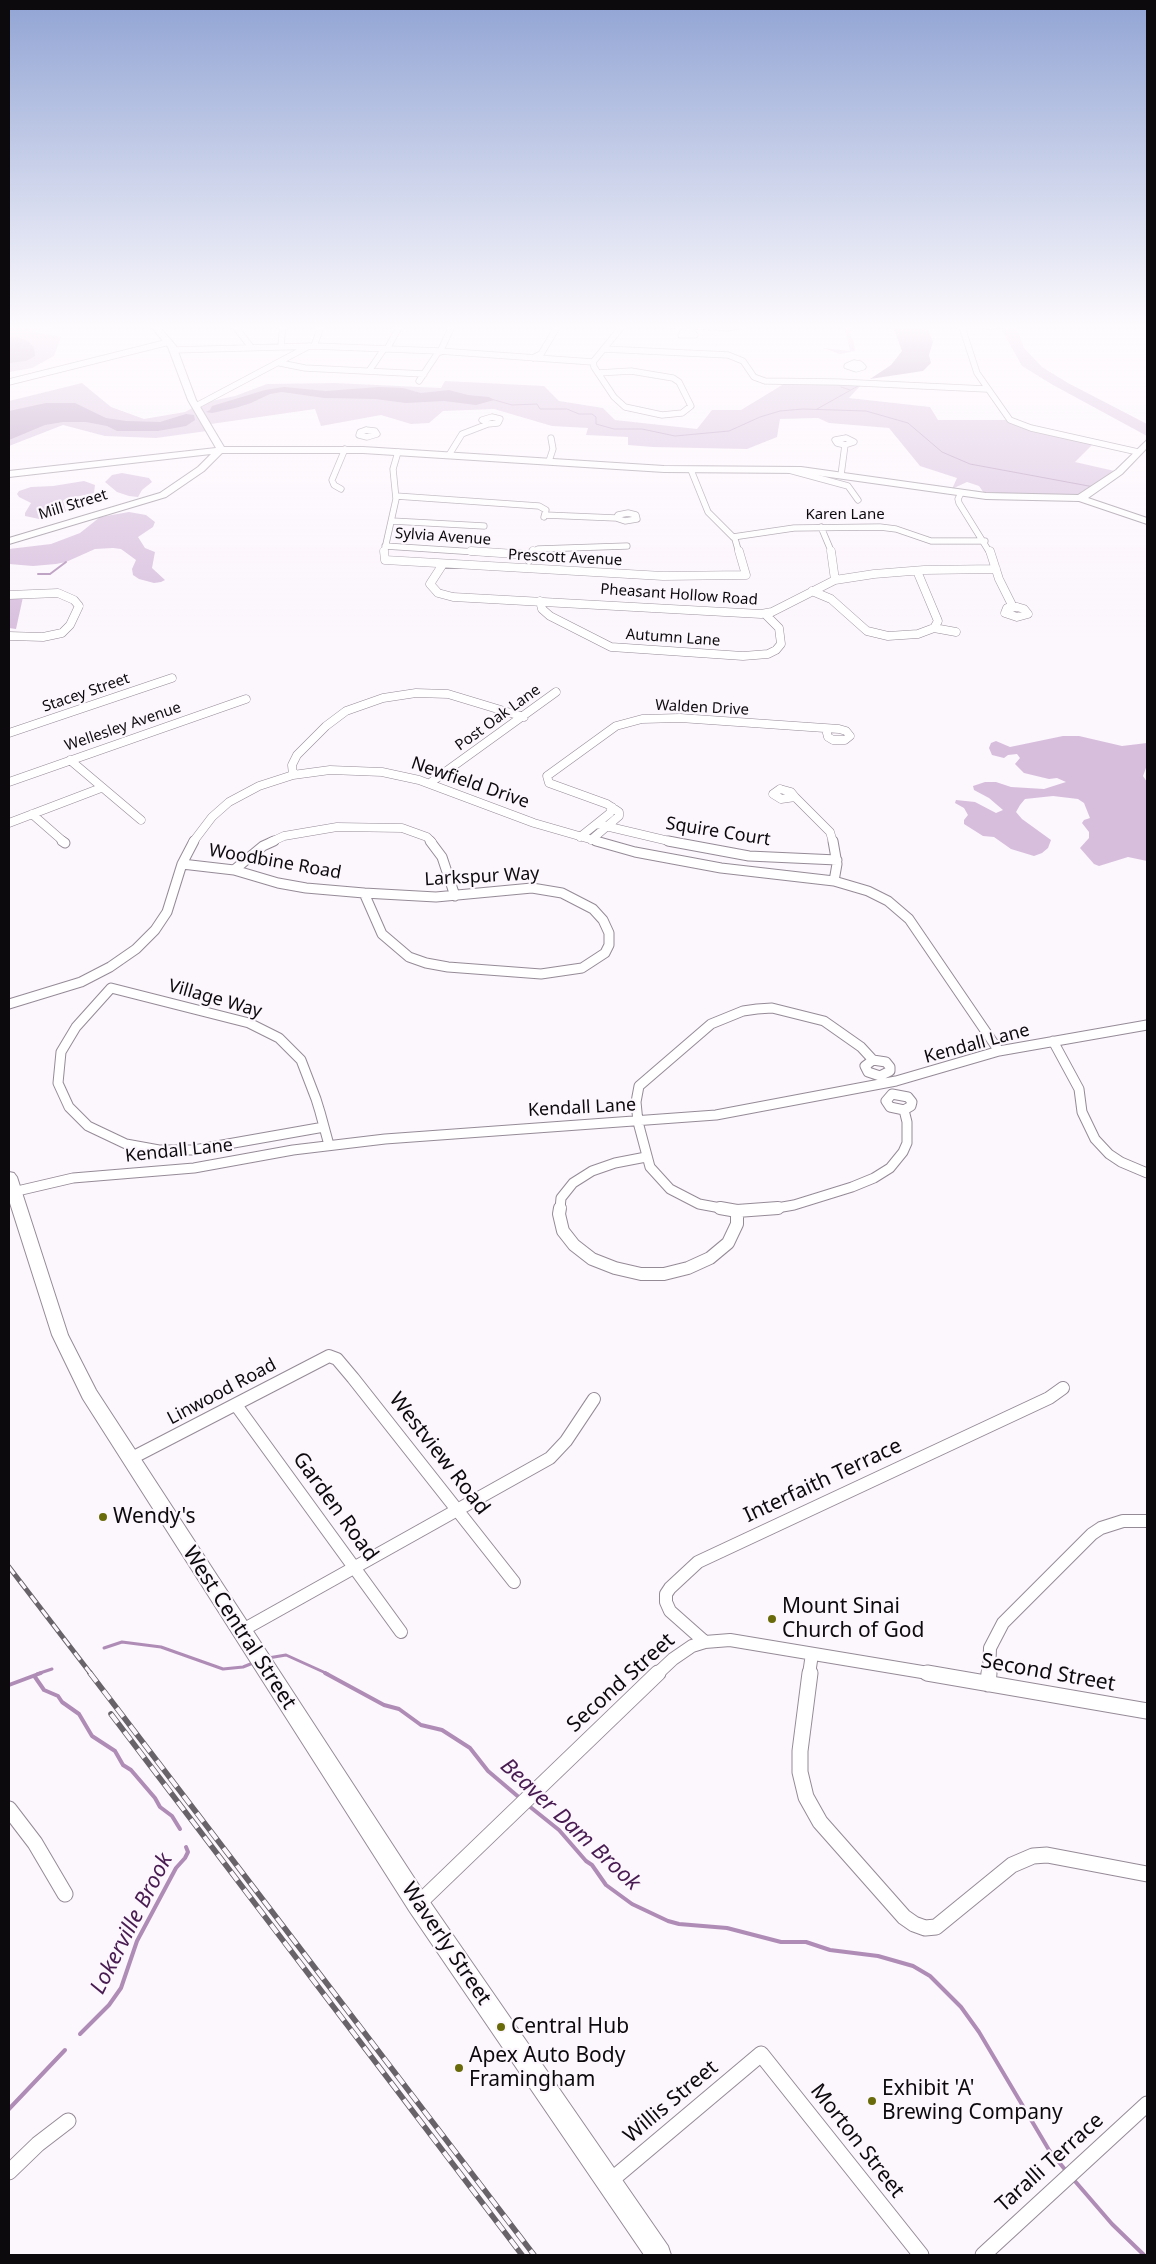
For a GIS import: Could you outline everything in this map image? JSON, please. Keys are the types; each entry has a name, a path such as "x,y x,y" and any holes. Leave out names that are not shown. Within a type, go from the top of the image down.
{"street":[{"path":"211,430 220,445 220,450"},
{"path":"449,455 462,434 473,430"},
{"path":"1043,430 1138,452"},
{"path":"364,450 367,437"},
{"path":"549,461 553,449 551,438"},
{"path":"9,474 120,464 220,450 345,449 692,470 789,470 841,475 961,493 993,496 1080,498 1092,496 1147,443"},
{"path":"841,475 845,445"},
{"path":"341,489 334,485 332,480 345,449"},
{"name":"Mill Street","path":"9,541 168,493 208,464 220,450"},
{"path":"385,546 396,496 393,469 398,452"},
{"path":"692,470 692,476 708,512 733,536"},
{"path":"789,470 848,486 858,500"},
{"path":"961,493 958,499 961,506 992,554 996,569 1013,607"},
{"path":"396,496 539,506 545,509 544,516 616,518"},
{"path":"1092,496 1147,521"},
{"path":"392,521 484,526"},
{"name":"Karen Lane","path":"733,536 784,529 888,527 931,541 984,541"},
{"path":"821,528 833,555 835,580"},
{"name":"Prescott Avenue","path":"385,546 384,559 443,564 671,576 746,574 733,536"},
{"name":"Sylvia Avenue","path":"385,546 531,554 546,548 627,546"},
{"path":"526,568 531,554"},
{"name":"Pheasant Hollow Road","path":"443,564 430,584 438,593 462,598 765,614 835,580 917,570 996,569"},
{"path":"917,570 937,618 938,624 934,628"},
{"path":"812,591 831,599 862,628 874,633 888,636 908,635 934,628 956,632"},
{"path":"9,595 58,593 74,600 79,606 70,625 62,633 44,637 9,636"},
{"name":"Autumn Lane","path":"540,601 542,609 550,616 610,647 743,656 768,654 776,650 781,644 780,628 765,614"},
{"name":"Stacey Street","path":"9,733 172,678"},
{"name":"Post Oak Lane","path":"430,783 524,717 556,692"},
{"path":"293,775 292,765 297,755 319,732 346,711 383,698 416,693 448,694 524,717"},
{"name":"Wellesley Avenue","path":"9,782 246,699"},
{"name":"Walden Drive","path":"612,806 549,783 547,776 607,731 627,722 642,719 680,718 826,729"},
{"path":"70,760 141,820"},
{"name":"Newfield Drive","path":"9,1004 81,982 110,967 136,949 154,930 167,912 182,864 196,836 225,805 249,790 293,775 330,770 362,770 394,774 430,783 534,823 591,840 705,866 834,881 858,888 888,901 903,913 913,925 999,1051"},
{"path":"9,823 101,788"},
{"path":"795,797 830,832 836,846 837,860 834,881"},
{"path":"580,837 610,813 612,806 619,812 619,816 591,840"},
{"path":"32,814 65,843"},
{"name":"Squire Court","path":"597,824 698,848 749,856 837,860"},
{"path":"234,870 263,846 284,836 337,827 402,828 427,837 436,847 442,857 455,896"},
{"name":"Woodbine Road","path":"182,864 234,870 285,884 364,893"},
{"name":"Larkspur Way","path":"532,888 562,892 593,909 603,920 609,933 609,946 605,953 595,961 582,968 564,972 541,974 448,968 409,957 393,945 382,934 364,893 409,897 455,896 532,888"},
{"name":"Village Way","path":"324,1127 214,1147 175,1151 126,1144 88,1126 74,1114 64,1100 58,1084 61,1052 70,1035 111,988 238,1019 259,1027 279,1038 295,1053 305,1067 324,1127 329,1145"},
{"path":"873,1060 844,1033 811,1016 772,1008 743,1011 711,1024 644,1080 636,1094 638,1122 650,1167 663,1183 679,1195 700,1204 737,1211 772,1209 808,1202 852,1187 881,1174 897,1161 907,1143 907,1122 904,1110"},
{"name":"Kendall Lane","path":"11,1184 194,1168 329,1145 433,1134 638,1122 716,1115 887,1083 930,1073 999,1051 1147,1024"},
{"path":"1053,1041 1079,1088 1082,1112 1096,1139 1109,1154 1121,1162 1147,1173"},
{"path":"646,1157 614,1163 592,1172 573,1183 561,1198 558,1214 563,1231 574,1245 592,1259 614,1268 641,1274 664,1274 688,1268 710,1258 728,1242 737,1224 737,1211"},
{"name":"West Central Street","path":"11,1184 47,1301 60,1335 87,1389 130,1459 386,1855"},
{"name":"Linwood Road","path":"130,1459 329,1356"},
{"name":"Westview Road","path":"329,1356 337,1360 353,1378 514,1582"},
{"name":"Interfaith Terrace","path":"705,1642 670,1611 666,1602 666,1594 670,1588 698,1562 1049,1398 1063,1388"},
{"path":"241,1631 550,1458 566,1441 594,1399"},
{"name":"Garden Road","path":"236,1405 401,1632"},
{"path":"988,1684 990,1648 1003,1623 1092,1534 1123,1521 1147,1521"},
{"name":"Second Street","path":"418,1904 673,1659 692,1646 705,1642 730,1640 1147,1711"},
{"path":"812,1654 800,1758 800,1772 806,1797 820,1822 904,1917 914,1924 925,1928 936,1927 947,1920 1012,1865 1033,1856 1047,1856 1147,1874"},
{"path":"9,1809 43,1856 65,1894"},
{"name":"Waverly Street","path":"386,1855 659,2255"},
{"name":"Willis Street","path":"609,2182 761,2054"},
{"name":"Morton Street","path":"761,2054 920,2255"},
{"name":"Taralli Terrace","path":"982,2255 1058,2184 1081,2167 1147,2104"},
{"path":"9,2172 38,2144 68,2121"}],"shaded area":[{"path":"9,430 51,430 9,446"},
{"path":"9,430 34,430 9,440"},
{"path":"81,430 207,431 156,438 105,436"},
{"path":"114,430 166,430 158,431"},
{"path":"588,430 778,430 777,437 747,449 628,445 628,437 586,435"},
{"path":"890,430 1047,430 1095,442 1075,462 1119,472 1084,495 986,496 979,486 967,482 952,489 957,478 920,466"},
{"path":"1135,430 1147,430 1147,436"},
{"path":"122,473 149,478 152,482 142,490 138,497 129,496 117,492 105,482 112,475"},
{"path":"84,481 95,485 94,493 65,499 63,501 66,511 64,514 39,519 25,516 31,503 19,497 17,494 19,491 31,487"},
{"path":"129,512 146,515 155,522 153,527 138,537 145,548 155,552 152,568 165,580 161,582 154,583 139,579 133,575 132,569 136,560 121,549 113,548 95,549 66,562 56,564 33,566 9,564 9,549 51,544 80,533 100,517"},
{"path":"23,597 16,629 9,628 9,598"},
{"path":"1063,736 1079,736 1122,746 1147,743 1147,765 1143,776 1147,782 1147,861 1128,857 1099,866 1094,864 1080,848 1089,838 1089,832 1082,823 1090,818 1084,803 1078,799 1053,796 1025,799 1020,805 1016,812 1022,819 1051,840 1048,848 1034,856 1011,849 994,837 983,836 964,824 964,820 968,815 964,808 955,803 956,800 975,802 996,813 1003,810 989,798 974,790 973,786 985,782 996,782 1011,787 1044,789 1066,782 1057,778 1049,779 1024,773 1015,764 1020,758 1017,754 1008,755 1004,758 992,755 989,748 991,743 996,741 1010,747"}],"waterway":[{"path":"645,430 675,436 732,430"},
{"path":"916,430 942,452 970,464 1094,487"},
{"path":"38,574 50,574 66,562"},
{"name":"Beaver Dam Brook","path":"104,1648 122,1642 161,1647 223,1669 243,1667 253,1663"},
{"name":"Beaver Dam Brook","path":"268,1658 286,1655 328,1674"},
{"name":"Beaver Dam Brook","path":"37,1674 52,1669"},
{"name":"Beaver Dam Brook","path":"9,1685 41,1673"},
{"name":"Beaver Dam Brook","path":"325,1673 384,1705 399,1709 421,1725 442,1730 470,1748 488,1771 521,1799"},
{"name":"Lokerville Brook","path":"35,1677 44,1690 58,1696 62,1702 79,1714 92,1736 115,1751 123,1765 131,1770 155,1798 160,1807 172,1816 180,1829"},
{"name":"Beaver Dam Brook","path":"529,1806 559,1830 586,1861 592,1865 606,1885 632,1904 668,1921 679,1924 727,1928 781,1942 806,1942 830,1950 878,1956 913,1966 930,1976 961,2007 979,2032 1049,2150 1067,2172"},
{"name":"Lokerville Brook","path":"80,2034 109,2005 121,1988 137,1941 176,1868 185,1858 188,1852 186,1847"},
{"name":"Lokerville Brook","path":"9,2109 65,2050"},
{"name":"Beaver Dam Brook","path":"1074,2180 1112,2224 1144,2255"}],"railway":[{"path":"9,1567 91,1674"},
{"path":"90,1673 534,2255"},
{"path":"111,1714 522,2255"}],"place":[{"name":"Wendy's","path":"103,1517"},
{"name":"Mount Sinai Church of God","path":"772,1619"},
{"name":"Central Hub","path":"501,2027"},
{"name":"Apex Auto Body Framingham","path":"459,2068"},
{"name":"Exhibit 'A' Brewing Company","path":"872,2101"}]}
